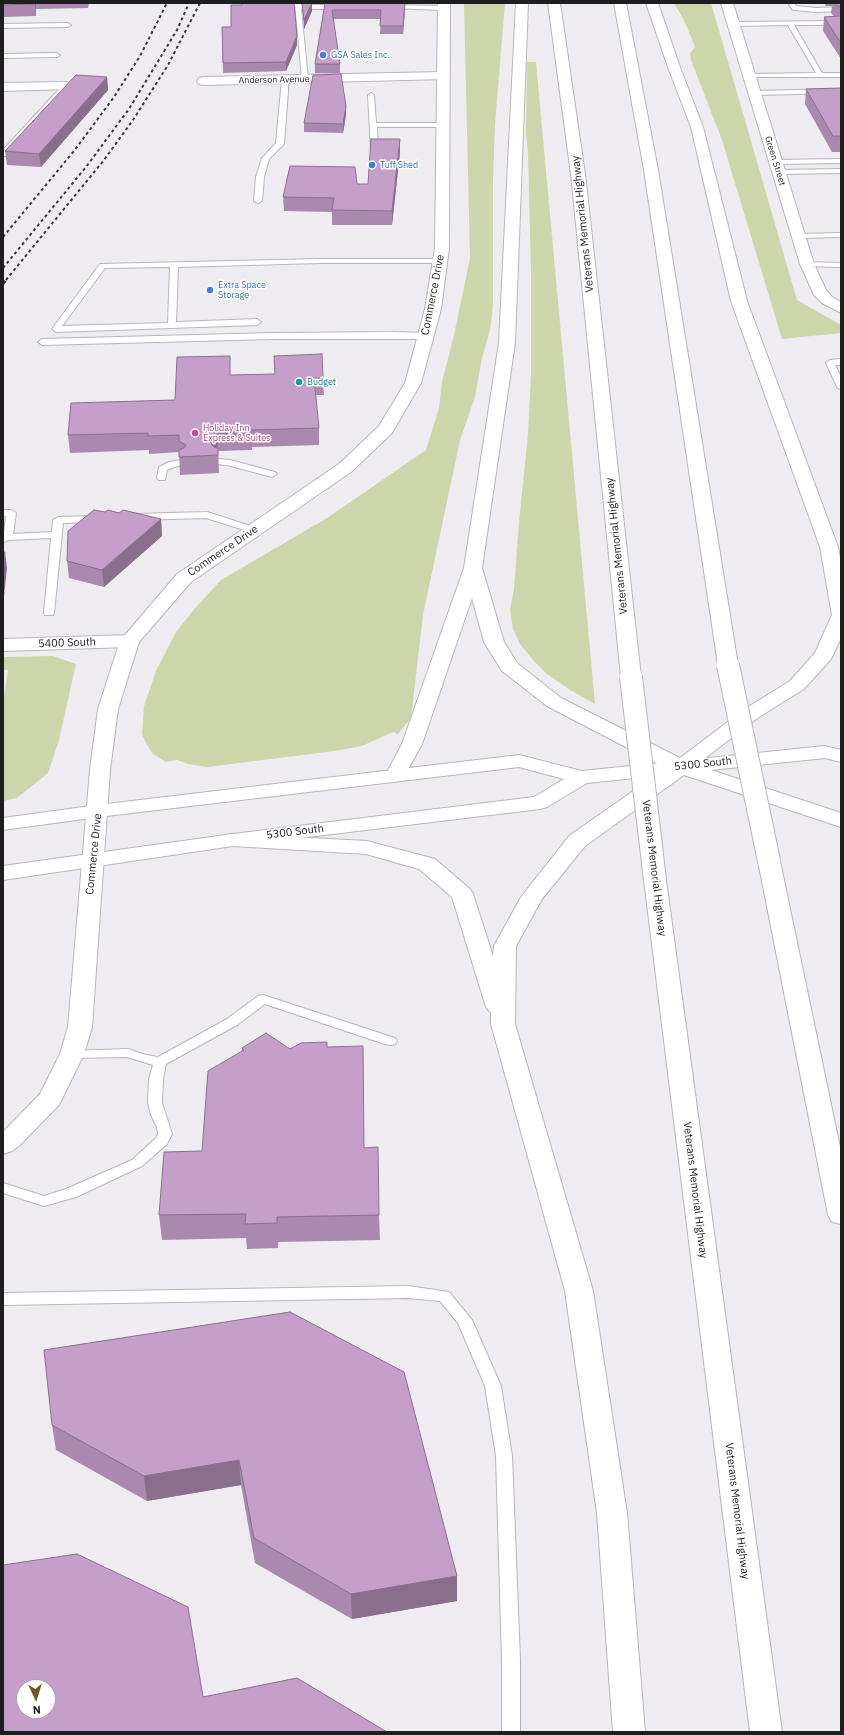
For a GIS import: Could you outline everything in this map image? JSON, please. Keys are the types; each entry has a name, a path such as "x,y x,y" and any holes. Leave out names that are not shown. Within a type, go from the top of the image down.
{"main road":[{"path":"395,776 412,744 473,568 507,343 522,3"},
{"name":"Veterans Memorial Highway","path":"554,3 579,182 631,677 655,880 766,1732"},
{"path":"620,3 652,178 728,666 841,1215"},
{"path":"652,3 675,70 697,126 739,301 829,547 841,573"},
{"name":"Green Street","path":"727,3 807,264 819,292 827,300 841,308"},
{"name":"Commerce Drive","path":"3,1144 11,1139 50,1099 72,1054 80,1027 100,770 108,709 130,641 184,578 345,468 386,429 413,383 433,309 442,248 442,76 444,6"},
{"name":"Anderson Avenue","path":"203,81 442,76"},
{"path":"3,87 65,86"},
{"path":"504,1024 505,946 532,897 577,841 681,767 752,712 797,684 824,655 841,615 829,547"},
{"path":"473,568 494,642 509,667 554,702 681,767 836,818 841,821"},
{"name":"5400 South","path":"3,645 130,641"},
{"name":"5300 South","path":"3,824 98,811 519,761 582,777 833,754 841,737"},
{"name":"5300 South","path":"3,873 233,840 540,802 582,777"},
{"path":"233,840 366,848 427,864 462,894 504,1024 579,1291 612,1514 629,1732"}],"lane":[{"path":"791,3 794,8 816,10 841,9"},
{"path":"305,79 298,5 346,7"},
{"path":"378,7 444,6"},
{"path":"734,24 841,23"},
{"path":"790,24 820,75"},
{"path":"3,26 68,25"},
{"path":"3,56 57,55"},
{"path":"750,76 841,75"},
{"path":"258,201 260,177 266,158 280,144 285,79"},
{"path":"3,154 65,86"},
{"path":"755,93 841,91"},
{"path":"371,95 374,149"},
{"path":"373,125 442,125"},
{"path":"777,167 841,161"},
{"path":"777,167 841,170"},
{"path":"798,236 841,235"},
{"path":"257,322 56,329 103,266 320,261 440,261"},
{"path":"172,325 174,264"},
{"path":"807,264 841,265"},
{"path":"42,342 273,336 426,336"},
{"path":"841,362 830,363 841,387"},
{"path":"219,462 227,462 272,474"},
{"path":"162,478 162,469 172,464 181,463"},
{"path":"3,513 10,513 5,538 57,535"},
{"path":"121,518 207,515 254,530"},
{"path":"49,613 58,520 105,518"},
{"path":"72,1054 128,1054 143,1059 160,1062 232,1022 263,999 390,1041"},
{"path":"3,1188 44,1201 71,1193 137,1163 162,1141 164,1134 164,1127 158,1115 155,1103 156,1079 160,1062"},
{"path":"3,1300 408,1292 444,1296 464,1320 493,1386 504,1456 511,1660 511,1732"}],"green space":[{"path":"464,3 505,3 495,124 493,182 493,307 490,330 482,358 475,397 460,440 423,615 411,718 398,734 393,732 362,746 207,767 188,764 177,760 166,762 153,754 142,734 144,706 156,671 176,632 196,607 221,580 327,518 426,450 439,408 442,382 454,335 470,258"},
{"path":"674,3 711,3 797,300 841,325 841,333 782,339 722,140 691,60 690,53 695,47 684,20"},
{"path":"527,62 536,62 595,704 570,690 547,674 533,660 520,644 513,629 510,609 514,589 528,434 531,373 531,272 528,153 526,132"},
{"path":"53,656 76,664 59,740 48,773 17,798 3,801 3,704 8,670 3,670 3,657"}],"building":[{"path":"3,3 35,3 3,5"},
{"path":"242,3 294,3 297,36 286,62 223,63 222,27 231,27 231,5 242,5"},
{"path":"302,3 312,3 304,20"},
{"path":"325,3 405,3 403,26 380,26 381,10 332,10 340,64 315,64"},
{"path":"835,3 841,3 841,6 837,6"},
{"path":"841,16 841,43 824,17"},
{"path":"341,74 346,106 343,124 304,123 313,75"},
{"path":"76,75 107,77 39,154 5,151"},
{"path":"841,88 841,136 833,136 806,89"},
{"path":"371,139 400,139 392,211 332,210 334,198 283,197 290,166 355,167 357,184 368,184"},
{"path":"322,354 323,378 314,378 319,428 251,430 251,432 217,434 218,440 211,444 218,448 218,455 179,457 179,450 184,448 186,445 179,441 179,435 148,436 148,433 68,435 71,403 175,400 177,357 230,356 230,375 275,374 274,356"},
{"path":"94,510 105,512 108,510 119,513 123,510 161,519 102,570 67,561 68,531"},
{"path":"3,552 5,552 3,571"},
{"path":"266,1033 290,1049 301,1043 327,1042 327,1047 363,1046 364,1148 378,1147 379,1215 277,1217 277,1223 245,1224 246,1214 159,1215 164,1152 202,1151 208,1071 244,1050 242,1048"},
{"path":"290,1312 404,1372 457,1576 351,1594 254,1538 239,1460 144,1476 52,1425 44,1350"},
{"path":"77,1554 188,1607 203,1697 297,1678 387,1732 3,1732 3,1565"}],"railway":[{"path":"3,237 74,151 114,97 140,56 167,3"},
{"path":"3,268 86,167 129,109 177,30 189,3"},
{"path":"6,280 104,160 133,120 168,65 200,3"},
{"path":"3,284 7,279"}],"place":[{"name":"GSA Sales Inc.","path":"323,55"},
{"name":"Tuff Shed","path":"372,165"},
{"name":"Extra Space Storage","path":"210,290"},
{"name":"Budget","path":"299,382"},
{"name":"Holiday Inn Express & Suites","path":"195,433"}]}
